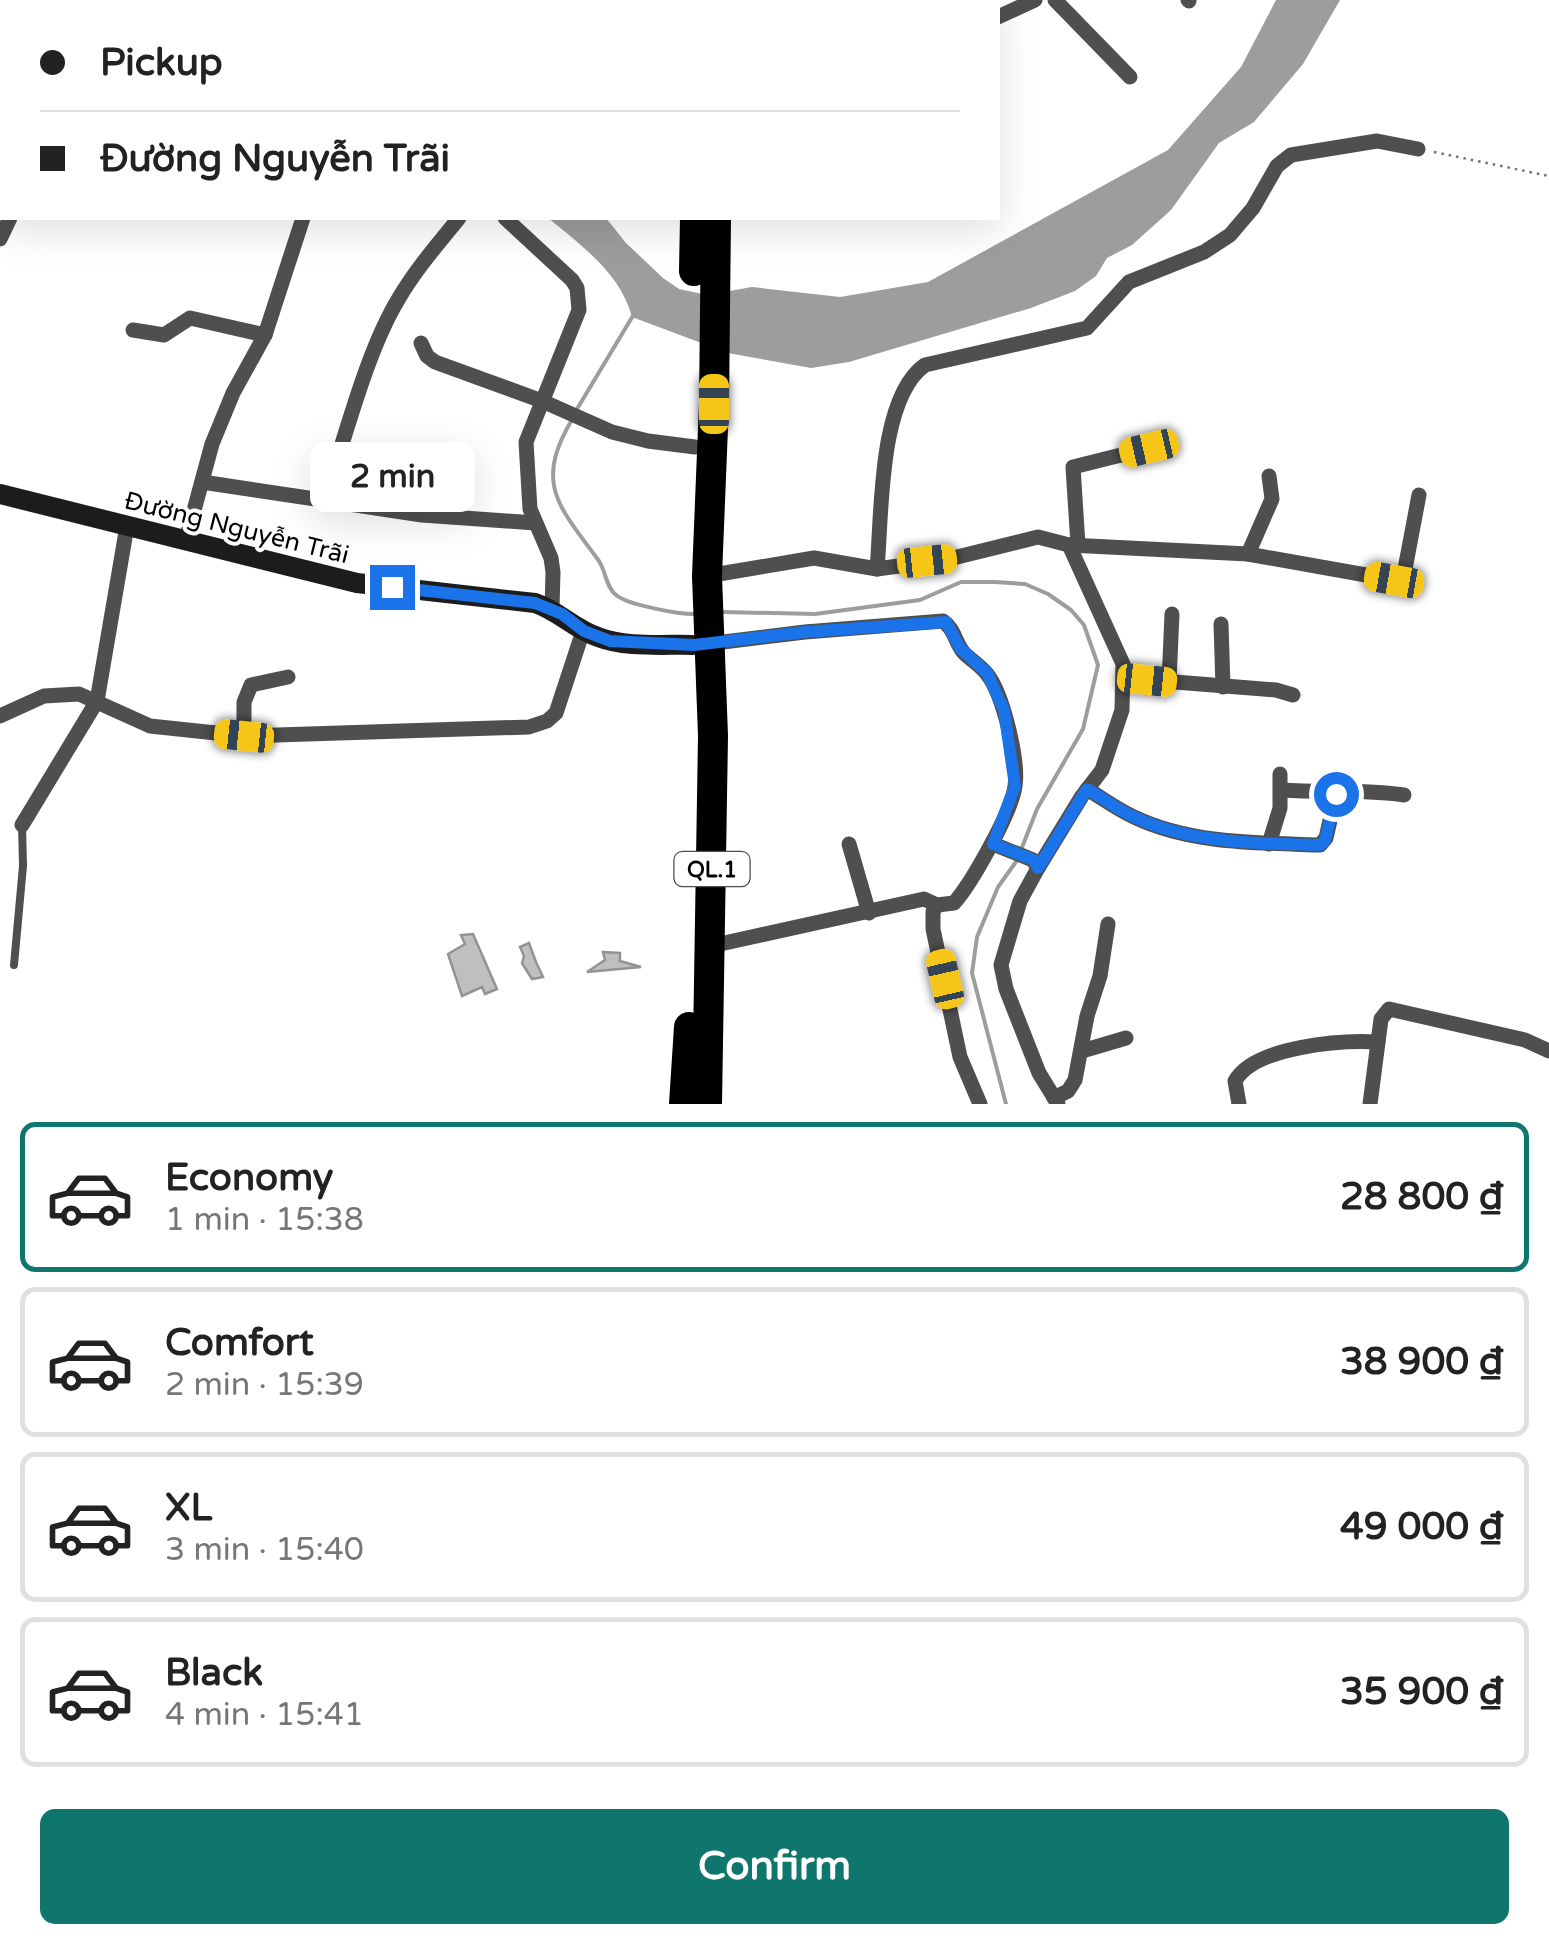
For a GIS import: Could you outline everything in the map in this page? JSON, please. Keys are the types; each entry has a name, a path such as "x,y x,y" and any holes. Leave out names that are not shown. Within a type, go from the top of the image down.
{"highway":[{"name":"QL.1","path":"702,588 705,229"},
{"name":"QL.1","path":"705,403 695,447 705,641 711,946 707,1104"},
{"name":"QL.1","path":"684,1104 705,641"}],"street":[{"path":"1000,17 1035,0"},
{"path":"1055,0 1130,78"},
{"path":"877,569 892,428 913,374 925,366 1088,328 1129,282 1204,252 1230,235 1252,208 1276,166 1290,155 1377,140 1418,148"},
{"path":"186,540 212,444 233,393 264,335 301,220"},
{"path":"324,500 379,338 396,301 457,220"},
{"path":"506,220 577,288 579,310 526,442 527,489 535,522 551,558 552,609"},
{"path":"134,330 164,334 190,318 264,335"},
{"path":"421,343 435,362 631,438 695,447"},
{"path":"1108,924 1102,966 1072,1088 1056,1101 1006,989 1001,964 1020,901 1102,770 1122,710 1123,664 1073,545 1074,467 1149,448"},
{"path":"1248,554 1272,500 1268,476"},
{"path":"202,482 422,515 535,522"},
{"name":"Đường Nguyễn Trãi","path":"0,494 356,584 535,603 610,641 705,641"},
{"path":"702,588 814,558 877,569 949,558 1038,537 1073,545 1248,554 1394,580 1405,569 1419,495"},
{"path":"22,825 96,702 127,526"},
{"path":"1169,682 1172,614"},
{"path":"705,641 946,622 960,648 987,673 1004,710 1015,786 993,844 957,900 950,904 937,905 924,899 711,946"},
{"path":"1221,624 1222,687"},
{"path":"0,716 49,695 84,694 150,726 244,736 529,727 556,713 584,631"},
{"path":"244,736 247,690 258,681 288,677"},
{"path":"1124,678 1276,690 1292,695"},
{"path":"1270,844 1280,808 1281,782 1336,794 1404,795"},
{"path":"1087,789 1136,818 1225,842 1270,844 1323,843 1336,794"},
{"path":"849,844 869,912"},
{"path":"993,844 1034,860 1038,868"},
{"path":"937,905 933,928 960,1056 980,1104"},
{"path":"1370,1104 1380,1019 1389,1010 1525,1040 1549,1051"},
{"path":"1082,1052 1126,1038"},
{"path":"1238,1104 1235,1081 1242,1071 1258,1062 1325,1041 1378,1042"}],"lane":[{"path":"14,965 23,866 22,825"}],"path":[{"path":"1418,148 1549,176"}],"shaded area":[{"path":"1276,0 1340,0 1303,64 1254,122 1219,143 1171,210 1132,245 1107,258 1096,276 1075,291 1031,308 849,362 811,368 728,353 632,317 609,274 550,220 608,220 663,278 679,289 707,295 752,287 840,297 928,282 1168,150 1241,67"}],"building":[{"path":"473,934 497,989 485,994 482,987 462,996 448,954 465,944 461,935"},
{"path":"529,943 543,977 532,979 522,963 520,947"},
{"path":"603,952 620,953 620,961 641,967 587,972 605,960"}],"waterway":[{"path":"577,409 634,314"},
{"path":"573,418 555,460 556,494 572,525 599,561 610,588 631,602 697,614"},
{"path":"722,612 815,614 920,600 961,582 1025,584 1071,610 1084,625 1098,665 1083,729 1037,809 1021,850"},
{"path":"1006,1104 972,973 977,937 998,887 1018,859"}],"route":[{"path":"392,587 535,603 610,641 694,645 946,622 960,648 987,673 1004,710 1015,786 993,844 1034,860 1038,868 1087,789 1136,818 1205,838 1248,844 1320,845 1325,841 1336,794"}]}
